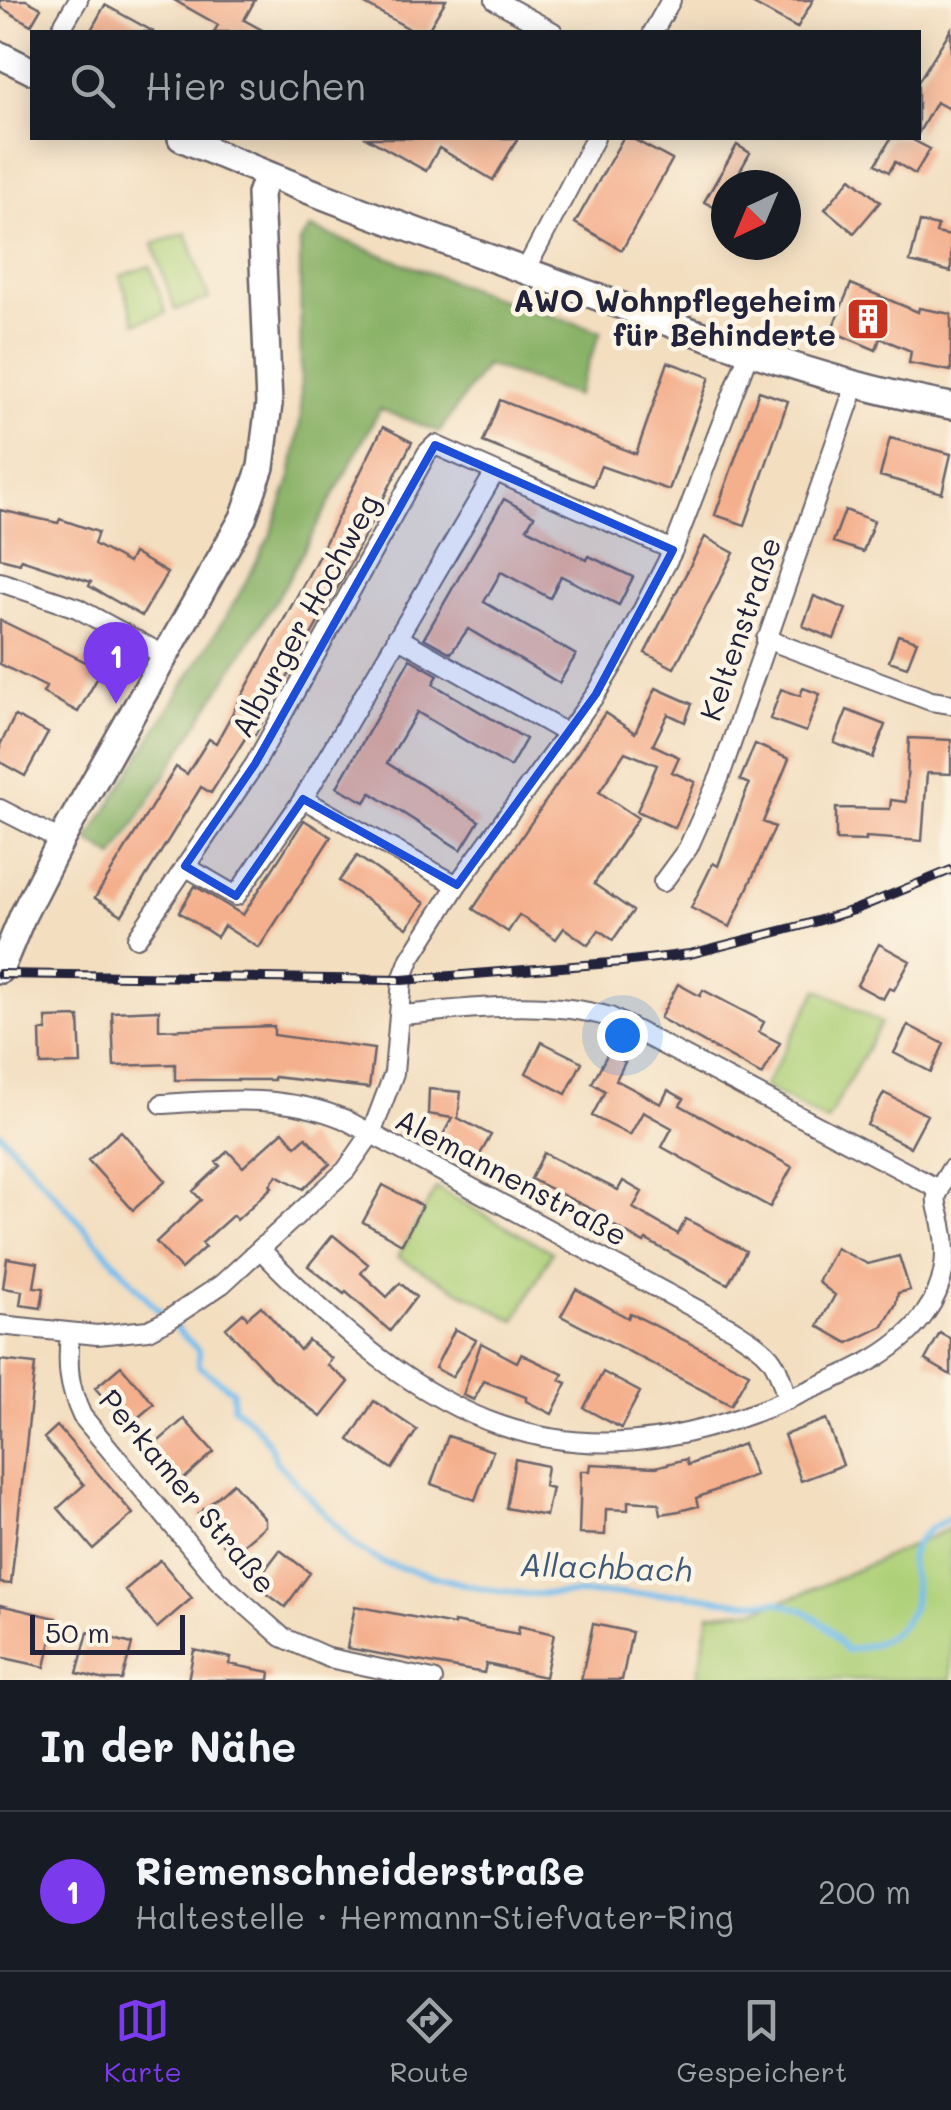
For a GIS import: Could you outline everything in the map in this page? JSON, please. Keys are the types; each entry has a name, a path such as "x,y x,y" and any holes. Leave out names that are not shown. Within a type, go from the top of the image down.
{"street":[{"path":"60,30 78,0"},
{"path":"495,0 548,30"},
{"path":"654,30 672,0"},
{"path":"0,55 30,70"},
{"path":"186,140 267,176 749,352 855,386 951,406"},
{"path":"525,270 595,140"},
{"path":"0,970 62,840 243,518 261,467 269,404 260,194 267,176"},
{"path":"0,1325 97,1335 148,1330 222,1284 346,1170 371,1134 394,1074 402,980 418,946 621,652 673,550 749,352"},
{"name":"Keltenstraße","path":"663,882 702,822 855,386"},
{"name":"Alburger Hochweg","path":"136,938 255,764 427,453 435,446 673,550"},
{"path":"185,866 236,896 303,800 496,472"},
{"path":"0,582 78,608 167,657"},
{"path":"397,637 568,734"},
{"path":"766,640 931,701 951,704"},
{"path":"303,800 457,885"},
{"path":"0,809 62,840"},
{"path":"401,1014 536,1005 576,1008 610,1018 940,1190"},
{"name":"Alemannenstraße","path":"162,1104 294,1102 332,1114 733,1329 765,1350 779,1367 787,1400"},
{"path":"261,1250 384,1364 473,1417 540,1438 650,1439 708,1428 787,1400 879,1356 924,1317 943,1278 944,1236 936,1196 951,1168"},
{"name":"Perkamer Straße","path":"70,1333 70,1391 82,1416 218,1580 257,1618 282,1637 329,1658 433,1680"}],"highlighted area":[{"path":"435,445 673,550 596,694 457,885 303,799 236,896 185,866 255,764"}],"green space":[{"path":"311,228 498,299 601,331 576,396 486,365 439,432 380,409 285,585 114,857 88,840 236,600 271,534 291,477 301,416 300,242"},
{"path":"186,233 209,299 175,310 153,244"},
{"path":"150,266 166,313 136,323 120,276"},
{"path":"818,989 881,1023 827,1121 764,1087"},
{"path":"436,1188 552,1252 515,1321 398,1257"},
{"path":"951,1528 951,1680 697,1680 709,1614 757,1609 802,1594"}],"building":[{"path":"0,0 26,0 41,8 31,25 0,7"},
{"path":"174,0 255,0 244,20 262,30 215,30 218,25"},
{"path":"358,0 446,0 428,30 411,30"},
{"path":"746,0 813,0 797,28"},
{"path":"105,5 150,30 91,30"},
{"path":"951,29 951,110 936,102 921,129 921,77"},
{"path":"371,140 517,140 493,180 439,148 426,171"},
{"path":"622,140 635,140 672,160 622,250 575,223"},
{"path":"890,140 913,140 930,149 915,174 895,162 889,172 876,164"},
{"path":"737,145 750,153 740,170 723,170"},
{"path":"851,178 880,202 854,233 825,209"},
{"path":"920,222 938,226 936,233 951,236 951,272 910,262"},
{"path":"851,284 918,312 919,308 951,314 951,371 909,363 911,351 880,338 876,350 831,331"},
{"path":"668,362 710,377 669,490 601,466 593,486 483,442 500,400 636,454"},
{"path":"759,391 788,401 745,525 715,515"},
{"path":"383,427 412,442 343,578 255,735 249,732 211,793 201,787 122,915 95,898 176,767 187,774 209,739 216,743 315,563"},
{"path":"890,438 951,454 942,493 880,476"},
{"path":"504,499 534,516 527,528 587,560 589,556 633,577 619,605 561,576 550,598 501,572 484,602 576,655 559,683 468,629 451,653 424,638"},
{"path":"0,510 58,523 60,519 98,532 94,544 128,563 133,553 167,573 142,616 89,586 91,582 21,559 20,563 0,558"},
{"path":"845,510 874,521 863,552 833,542"},
{"path":"705,537 734,553 674,668 645,653"},
{"path":"814,596 846,609 834,639 803,626"},
{"path":"0,620 102,670 78,712 43,693 46,687 0,664"},
{"path":"898,635 917,641 907,667 889,661"},
{"path":"410,659 438,675 433,684 526,739 510,767 417,712 387,763 479,821 461,850 371,793 365,802 337,787"},
{"path":"656,688 692,704 685,722 668,714 653,745 679,757 672,772 695,782 675,828 637,811 657,765 625,752 599,792 638,818 594,884 633,911 613,940 599,930 588,945 564,928 556,939 519,915 508,932 473,909 605,713 635,733"},
{"path":"803,688 820,694 806,732 770,719 781,689 800,696"},
{"path":"847,710 885,725 873,758 834,743"},
{"path":"15,716 48,733 25,776 0,762 0,745"},
{"path":"909,738 951,740 951,774 927,773 922,841 866,837 866,841 836,840 836,808 890,809 891,800 906,802"},
{"path":"755,744 789,759 763,822 775,827 730,927 691,908 713,863 718,866 749,784 740,780"},
{"path":"304,820 331,837 259,948 224,926 217,937 179,912 195,886 243,915"},
{"path":"357,856 425,903 407,928 339,881"},
{"path":"879,944 910,961 894,990 889,988 883,999 857,985"},
{"path":"678,984 700,996 703,990 764,1022 759,1032 780,1043 762,1075 660,1018"},
{"path":"159,1010 159,1030 274,1026 274,1035 374,1049 369,1088 274,1077 175,1080 175,1064 114,1066 112,1012"},
{"path":"79,1017 81,1064 41,1065 40,1031 47,1031 46,1018"},
{"path":"908,1025 944,1044 931,1072 894,1053"},
{"path":"542,1042 582,1062 566,1094 526,1073"},
{"path":"608,1053 625,1062 616,1080 661,1104 668,1090 684,1099 680,1105 792,1167 770,1207 662,1147 672,1128 643,1112 630,1135 592,1116 605,1091 592,1083"},
{"path":"429,1089 461,1092 458,1118 491,1135 474,1165 438,1144 452,1118 428,1114"},
{"path":"884,1093 927,1115 910,1147 867,1125"},
{"path":"121,1131 166,1181 133,1210 88,1160"},
{"path":"283,1131 296,1146 306,1137 330,1164 303,1189 277,1175 272,1187 237,1220 233,1215 181,1269 156,1242 201,1200 193,1191 220,1166 216,1162 228,1151 243,1167"},
{"path":"544,1153 618,1190 623,1181 642,1192 633,1208 678,1234 686,1219 746,1251 728,1284 646,1240 644,1243 601,1218 603,1215 531,1179"},
{"path":"383,1185 422,1206 402,1244 363,1222"},
{"path":"333,1235 368,1264 361,1273 387,1297 400,1283 416,1297 390,1331 346,1292 308,1266"},
{"path":"836,1248 868,1264 899,1256 910,1290 898,1293 883,1326 848,1343 818,1326 835,1295 818,1282"},
{"path":"7,1258 38,1263 34,1287 44,1288 41,1308 20,1305 22,1291 3,1288"},
{"path":"576,1289 628,1318 630,1313 749,1373 731,1405 561,1316"},
{"path":"261,1306 300,1350 308,1340 332,1359 327,1365 349,1382 321,1417 272,1378 226,1328 243,1313 247,1318"},
{"path":"455,1329 476,1340 452,1377 435,1368"},
{"path":"940,1333 951,1339 951,1375 925,1360"},
{"path":"481,1343 517,1362 521,1354 563,1374 560,1380 567,1383 552,1414 526,1401 526,1397 484,1381 474,1400 463,1395"},
{"path":"0,1360 35,1364 11,1584 0,1583"},
{"path":"121,1366 154,1404 128,1426 95,1388"},
{"path":"603,1372 640,1392 621,1428 584,1408"},
{"path":"374,1401 417,1430 392,1469 349,1440"},
{"path":"184,1419 214,1452 175,1487 145,1453"},
{"path":"826,1419 843,1465 801,1481 784,1435"},
{"path":"57,1426 133,1514 93,1549 58,1508 84,1485 44,1438"},
{"path":"448,1436 493,1451 475,1500 431,1484"},
{"path":"743,1444 755,1475 696,1498 698,1506 679,1511 661,1514 659,1503 628,1501 628,1510 606,1509 605,1535 579,1534 581,1471 590,1471 591,1464 656,1467 686,1459 688,1465"},
{"path":"515,1459 547,1466 544,1486 552,1488 546,1516 506,1508"},
{"path":"233,1483 265,1519 265,1526 232,1554 198,1514"},
{"path":"280,1550 310,1573 285,1607 254,1584"},
{"path":"160,1560 192,1598 157,1628 125,1590"},
{"path":"0,1605 56,1618 45,1667 0,1657"},
{"path":"355,1606 454,1625 518,1634 519,1626 554,1634 545,1677 486,1664 484,1673 347,1648"},
{"path":"593,1624 632,1632 622,1680 581,1680"},
{"path":"88,1632 132,1644 122,1680 77,1673"},
{"path":"194,1650 231,1658 229,1664 270,1672 269,1680 188,1680"}],"waterway":[{"name":"Allachbach","path":"0,1133 199,1351 199,1366 233,1391 233,1406 265,1438 276,1461 356,1547 383,1563 483,1589 527,1594 683,1594 738,1602 778,1602 805,1611 827,1627 846,1650 883,1640 902,1625 915,1591 912,1552 928,1531 951,1517"}],"railway":[{"path":"0,974 402,980 622,962 690,954 800,926 854,910 951,870"}],"place":[{"name":"AWO Wohnpflegeheim für Behinderte","path":"868,319"},
{"name":"Riemenschneiderstraße","path":"116,704"}]}
